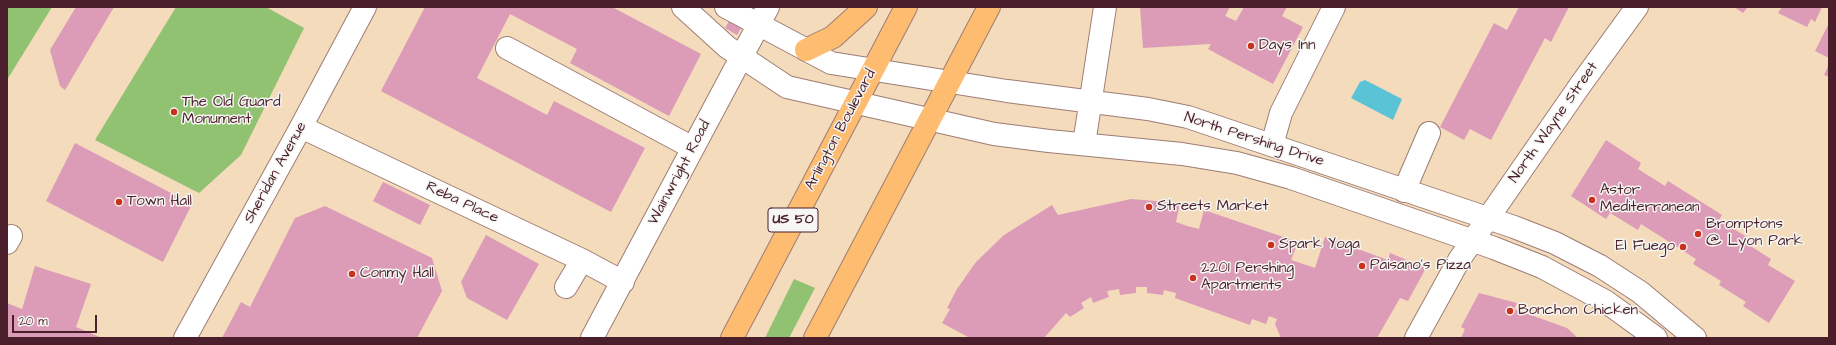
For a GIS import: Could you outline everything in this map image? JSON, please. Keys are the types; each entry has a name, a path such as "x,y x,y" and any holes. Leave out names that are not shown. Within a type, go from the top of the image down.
{"highway":[{"path":"806,50 833,37 866,7"},
{"name":"Arlington Boulevard","path":"732,338 906,7"},
{"path":"815,338 989,7"}],"street":[{"name":"Sheridan Avenue","path":"185,338 365,7"},
{"name":"North Pershing Drive","path":"683,7 727,47 787,87 994,134 1182,154 1236,164 1292,178 1473,240 1566,278 1617,308 1656,338"},
{"name":"North Pershing Drive","path":"726,7 764,16 806,50 831,63 949,82 1148,109 1188,117 1404,191 1488,218 1534,234 1600,266 1640,292 1695,338"},
{"path":"1084,144 1105,7"},
{"path":"1272,145 1281,113 1334,7"},
{"name":"North Wayne Street","path":"1416,338 1459,260 1581,84 1637,7"},
{"name":"Wainwright Road","path":"592,338 764,16"},
{"path":"507,48 693,148"},
{"name":"Reba Place","path":"301,127 582,260 622,282"},
{"path":"1404,191 1429,133"},
{"path":"566,287 582,260"}],"green space":[{"path":"7,7 52,7 7,80"},
{"path":"176,7 266,7 304,28 241,155 199,193 95,140"},
{"path":"794,279 815,288 789,338 765,338"}],"water":[{"path":"1365,80 1402,99 1393,120 1351,98 1360,82"}],"building":[{"path":"76,7 114,7 65,90 60,86 50,50"},
{"path":"425,7 612,7 701,54 669,116 570,63 577,49 510,14 477,78 547,115 554,101 645,148 611,212 381,91"},
{"name":"Days Inn","path":"1140,7 1230,7 1225,16 1236,21 1244,7 1287,7 1282,16 1303,27 1273,84 1208,49 1211,44 1143,48"},
{"path":"1519,7 1569,7 1551,42 1545,38 1491,140 1470,129 1464,140 1440,127 1494,23 1507,30"},
{"path":"1734,7 1748,7 1743,13"},
{"path":"1782,7 1822,7 1815,22 1811,19 1807,27 1778,13"},
{"path":"731,18 743,25 737,35 725,28"},
{"path":"1829,23 1829,58 1815,51"},
{"path":"1829,64 1829,77 1824,75"},
{"name":"Bromptons @ Lyon Park","path":"1606,140 1641,163 1638,169 1665,186 1668,181 1722,215 1719,220 1747,237 1744,242 1771,259 1768,265 1795,281 1769,323 1743,306 1746,302 1719,285 1721,281 1693,264 1696,259 1641,224 1638,230 1610,213 1606,219 1571,196"},
{"name":"Town Hall","path":"75,143 192,204 163,262 46,201"},
{"path":"383,182 430,205 420,225 373,201"},
{"name":"2201 Pershing Apartments","path":"1131,199 1180,203 1176,222 1187,226 1199,229 1204,210 1298,242 1291,260 1315,268 1325,237 1388,260 1390,253 1426,268 1408,301 1400,298 1377,338 1281,338 1275,324 1277,319 1269,316 1266,324 1252,319 1250,325 1175,298 1176,293 1164,290 1163,295 1147,293 1147,287 1136,287 1136,293 1120,295 1119,289 1107,291 1109,297 1093,303 1091,297 1081,303 1084,308 1070,317 1066,313 1044,338 970,338 942,323 950,309 947,308 957,289 976,262 1004,235 1052,205 1058,215"},
{"name":"Conmy Hall","path":"325,206 432,258 442,291 417,338 222,338 241,302 250,307 295,218"},
{"path":"486,235 539,264 507,320 467,298 461,282"},
{"path":"35,266 91,284 76,327 102,338 7,338 7,303 22,309"},
{"path":"1479,293 1517,303 1514,309 1567,328 1578,338 1461,338 1465,329 1461,327"}],"place":[{"name":"Days Inn","path":"1251,46"},
{"name":"The Old Guard Monument","path":"174,112"},
{"name":"Astor Mediterranean","path":"1592,200"},
{"name":"Town Hall","path":"119,202"},
{"name":"Streets Market","path":"1149,207"},
{"name":"Bromptons @ Lyon Park","path":"1698,234"},
{"name":"Spark Yoga","path":"1271,245"},
{"name":"El Fuego","path":"1683,247"},
{"name":"Paisano's Pizza","path":"1362,266"},
{"name":"Conmy Hall","path":"352,274"},
{"name":"2201 Pershing Apartments","path":"1193,278"},
{"name":"Bonchon Chicken","path":"1510,311"}]}
